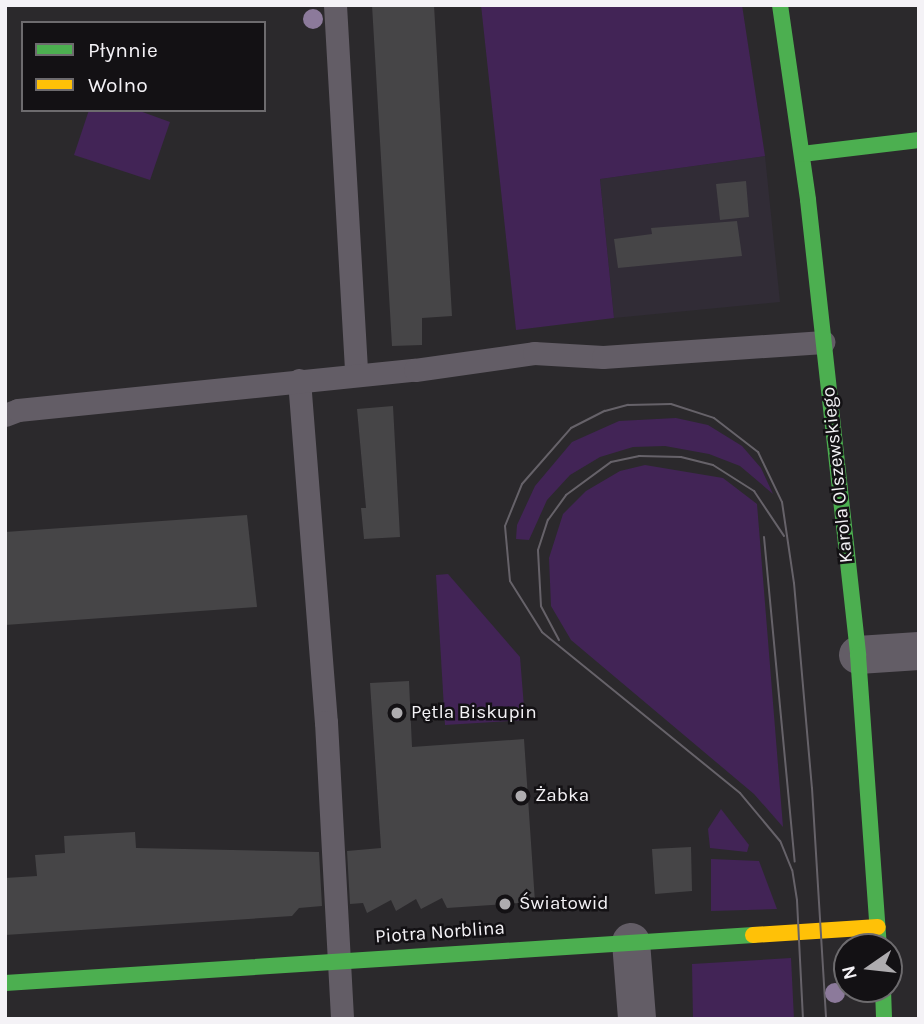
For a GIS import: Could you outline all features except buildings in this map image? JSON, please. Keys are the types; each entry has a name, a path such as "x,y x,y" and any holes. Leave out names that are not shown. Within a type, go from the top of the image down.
{"street":[{"name":"Karola Olszewskiego","path":"780,5 802,154 858,655 878,933"},
{"path":"802,154 919,140"},
{"path":"858,655 919,651"},
{"name":"Piotra Norblina","path":"5,983 878,927"},
{"path":"631,942 637,1019"}],"lane":[{"path":"335,5 356,374"},
{"path":"5,415 18,410 534,353 603,357 823,342"},
{"path":"299,380 326,722 342,1019"}],"shaded area":[{"path":"481,5 742,5 765,156 600,179 614,318 516,330"},
{"path":"88,112 142,112 170,122 150,180 74,155"},
{"path":"765,156 780,302 614,318 600,179"},
{"path":"676,418 708,425 742,446 761,468 773,494 740,466 709,454 665,446 633,447 600,457 570,475 547,500 529,540 516,539 517,525 535,486 572,442 619,421"},
{"path":"645,465 723,478 757,504 783,827 754,794 571,640 551,606 549,558 563,514 586,491 620,471"},
{"path":"448,574 520,657 525,720 445,725 436,575"},
{"path":"721,809 749,845 747,852 710,848 708,829"},
{"path":"711,859 759,861 777,909 711,911"},
{"path":"791,958 794,1019 693,1019 692,964"}],"tram line":[{"path":"803,1019 797,900 792,870 780,841 740,793 542,632 510,581 505,526 522,484 571,428 605,411 628,405 671,404 714,418 758,452 782,502 794,583 812,788 826,1019"},
{"path":"559,640 541,606 538,550 548,520 566,495 611,462 639,456 681,457 713,465 754,491 784,536"},
{"path":"764,537 795,862"}],"traffic: fast":[{"path":"780,5 808,200 858,655 878,933"},
{"path":"802,154 919,140"},
{"path":"5,983 753,935"},
{"path":"883,1003 884,1019"}],"traffic: slow":[{"path":"753,935 878,927"}],"place":[{"name":"Pętla Biskupin","path":"397,713"},
{"name":"Żabka","path":"521,796"},
{"name":"Światowid","path":"505,904"}]}
